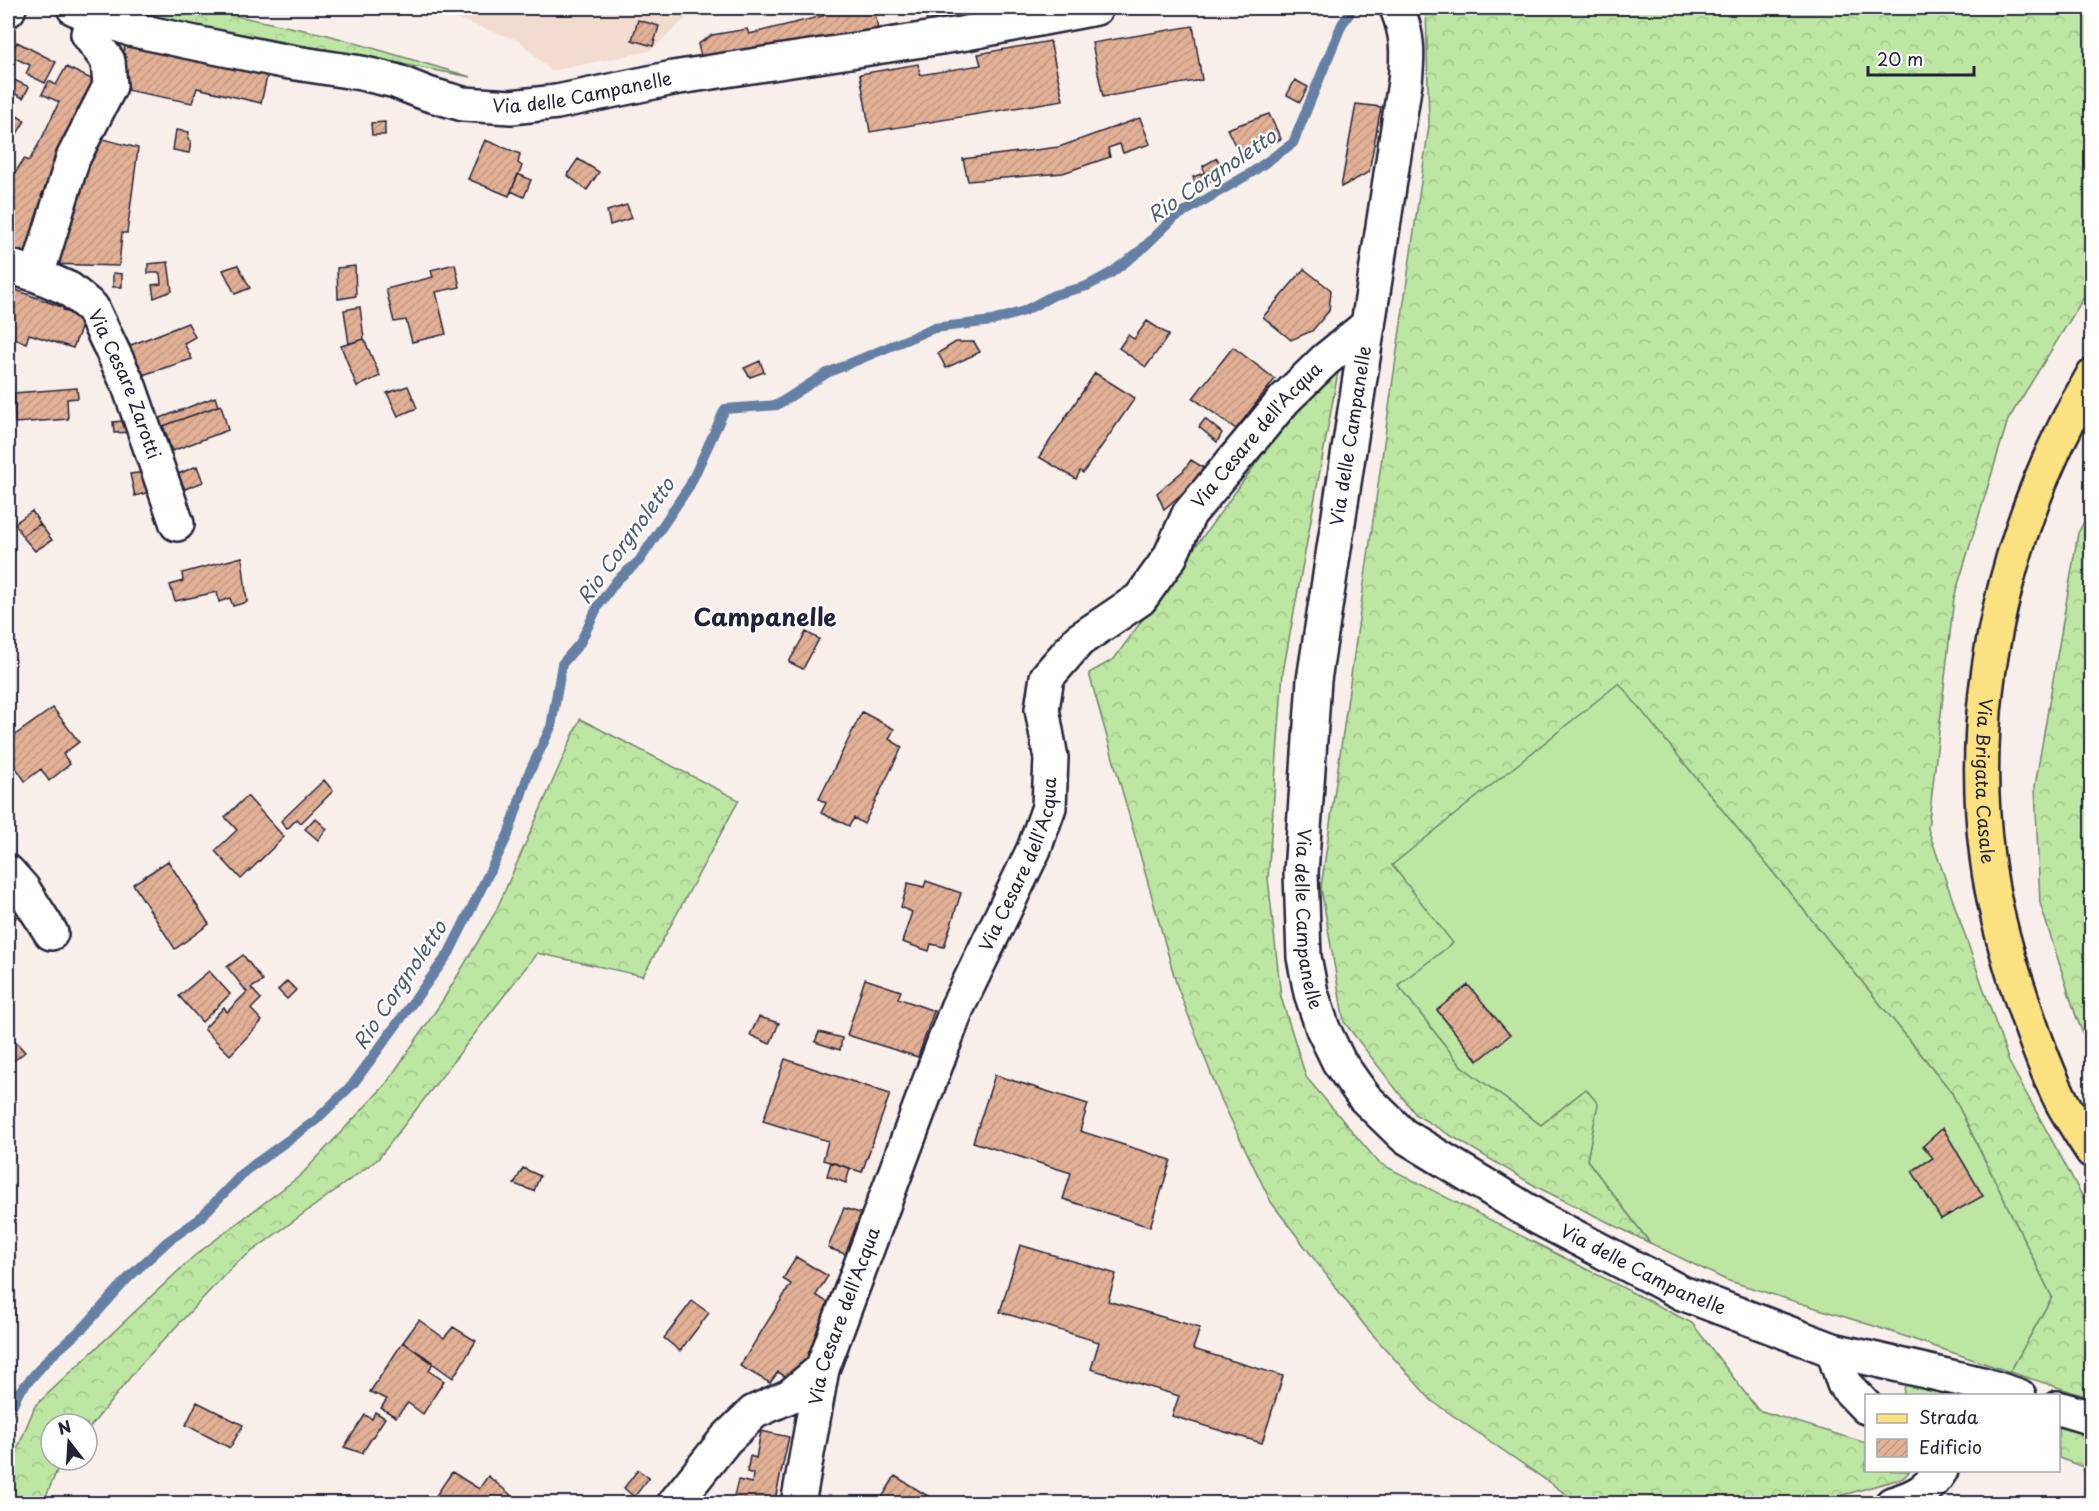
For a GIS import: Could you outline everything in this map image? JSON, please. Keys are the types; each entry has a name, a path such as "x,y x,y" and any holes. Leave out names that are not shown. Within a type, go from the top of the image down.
{"main road":[{"name":"Via Brigata Casale","path":"2091,377 2062,430 2041,478 2026,514 2012,562 1996,622 1985,706 1982,779 1987,857 2002,938 2043,1059 2064,1105 2091,1150"}],"street":[{"name":"Via delle Campanelle","path":"84,11 130,28 190,42 395,81 463,104 511,107 557,102 673,78 950,36 1096,8"},
{"name":"Via delle Campanelle","path":"1396,8 1404,27 1408,52 1407,62 1314,680 1300,873 1304,957 1311,993 1323,1029 1339,1062 1364,1097 1403,1135 1539,1218 1682,1293 1833,1350 1982,1384 2016,1394"},
{"name":"Via Cesare Zarotti","path":"84,11 88,34 108,61 110,86 73,158 22,270 69,289 92,308 129,386 177,524"},
{"name":"Via Cesare dell'Acqua","path":"798,1503 822,1369 957,1008 1034,849 1049,807 1051,758 1042,709 1047,676 1079,640 1140,599 1170,557 1190,514 1284,400 1325,360 1368,325"},
{"path":"8,872 23,889 51,933"},
{"path":"1833,1350 1844,1384 1865,1406"},
{"path":"674,1503 726,1439 754,1412 790,1396 822,1369"},
{"path":"2060,1409 2091,1418"},
{"path":"1892,1503 1912,1497 1932,1484 1940,1472"}],"shaded area":[{"path":"426,8 697,8 650,51 551,71 520,41"}],"green space":[{"path":"134,8 197,8 328,35 471,77 162,19"},
{"path":"1426,8 2091,8 2091,286 2008,420 1954,598 1928,829 2009,1062 2091,1212 2091,1398 2010,1372 2052,1297 1951,1091 1619,683 1392,865 1453,943 1398,985 1461,1066 1541,1125 1586,1089 1598,1104 1587,1160 1650,1243 1537,1187 1416,1115 1344,1022 1321,888 1429,125"},
{"path":"1339,367 1283,672 1268,878 1281,997 1306,1077 1379,1163 1692,1323 1758,1410 1865,1443 1865,1472 1909,1472 1903,1478 1815,1503 1579,1503 1432,1401 1365,1326 1271,1202 1220,1097 1177,986 1089,673 1114,659 1292,414"},
{"path":"2091,509 2091,1054 2076,1016 2040,903 2035,786 2078,533"},
{"path":"1619,682 1951,1091 2052,1297 2010,1372 1874,1326 1726,1280 1650,1243 1587,1160 1596,1111 1581,1093 1541,1125 1461,1066 1398,985 1391,865"},
{"path":"580,719 739,800 643,976 537,953 378,1159 235,1264 140,1365 99,1416 99,1412 39,1412 39,1472 56,1472 43,1503 8,1503 8,1472 35,1406 194,1256 301,1175 386,1084 443,1000 495,913"},
{"path":"1906,1379 1959,1394 1903,1394"},
{"path":"2060,1423 2091,1431 2091,1497 2088,1496 2083,1467 2060,1458"}],"building":[{"path":"744,8 778,8 746,15"},
{"path":"823,8 874,8 878,28 702,61 698,44 712,35 747,29 749,34 823,16"},
{"path":"925,8 944,8 946,17 927,21"},
{"path":"638,20 659,26 653,46 632,40"},
{"path":"1193,26 1202,80 1103,97 1092,43"},
{"path":"126,41 268,72 261,103 197,88 192,103 116,88"},
{"path":"1050,41 1063,100 870,132 860,74 918,64 920,75 981,65 978,54"},
{"path":"17,42 56,62 45,83 26,74 30,65 10,56"},
{"path":"66,67 102,84 41,196 52,202 37,234 16,264 8,257 8,177 11,179 24,159 29,161 42,138 59,102 42,94 49,81 56,85"},
{"path":"8,77 29,87 23,98 8,90"},
{"path":"1295,80 1308,87 1300,102 1287,95"},
{"path":"1356,104 1381,107 1369,172 1341,187"},
{"path":"8,110 25,121 8,148"},
{"path":"1269,114 1281,139 1241,157 1227,129"},
{"path":"1140,118 1150,144 1123,153 1120,144 1108,148 1110,157 1063,173 968,181 963,159 1059,147"},
{"path":"385,122 385,135 372,135 371,123"},
{"path":"176,130 189,132 188,140 191,141 189,153 173,150"},
{"path":"91,136 138,148 127,233 122,233 119,266 48,264"},
{"path":"485,140 520,154 518,163 522,166 509,196 468,179"},
{"path":"1217,158 1224,173 1197,189 1193,177 1204,173 1203,166"},
{"path":"578,159 599,172 587,190 567,175"},
{"path":"518,174 531,180 524,197 511,191"},
{"path":"627,205 632,218 610,225 607,211"},
{"path":"168,262 172,291 154,298 152,285 161,284 160,273 148,273 148,264"},
{"path":"455,264 460,287 436,292 446,334 412,342 406,320 394,322 386,289 433,277 431,270"},
{"path":"238,265 250,288 235,294 223,270"},
{"path":"355,266 356,296 338,299 337,268"},
{"path":"1304,269 1331,290 1329,311 1312,331 1291,340 1263,317"},
{"path":"113,273 122,274 122,287 113,287"},
{"path":"8,287 64,308 63,310 84,321 73,348 29,334 26,343 8,336 10,329 8,328"},
{"path":"360,307 364,339 349,344 344,310"},
{"path":"1147,321 1169,335 1146,367 1119,348 1128,335 1134,339"},
{"path":"188,323 195,337 184,343 192,359 130,379 118,350"},
{"path":"364,339 380,376 357,387 341,346"},
{"path":"956,342 974,342 980,352 946,368 938,353"},
{"path":"1233,347 1275,379 1236,429 1193,398"},
{"path":"760,361 764,372 750,377 744,368"},
{"path":"1095,373 1135,398 1083,473 1080,471 1076,479 1039,457"},
{"path":"408,386 417,408 398,416 387,393"},
{"path":"77,388 78,398 67,399 68,419 15,423 14,393"},
{"path":"215,397 218,406 163,426 167,436 153,443 145,424"},
{"path":"221,405 228,430 172,451 163,426"},
{"path":"1205,419 1222,433 1217,442 1199,427"},
{"path":"133,420 135,432 114,433 113,422"},
{"path":"1191,460 1204,468 1194,484 1164,509 1157,493 1183,471"},
{"path":"197,466 203,482 185,489 178,474"},
{"path":"146,472 153,491 135,496 130,474"},
{"path":"32,511 40,524 22,536 15,523"},
{"path":"40,524 52,540 35,551 22,536"},
{"path":"242,557 247,602 233,606 230,598 219,602 217,592 175,601 170,585 183,581 182,573"},
{"path":"806,632 819,639 803,669 789,662"},
{"path":"53,708 79,742 63,754 70,764 49,781 41,769 25,781 8,756 8,740"},
{"path":"862,712 894,729 889,739 902,747 864,824 854,818 849,826 821,813 826,803 819,799"},
{"path":"324,780 333,791 301,823 297,819 287,829 281,821"},
{"path":"247,796 284,837 241,879 215,851 237,830 225,817"},
{"path":"315,818 327,829 318,840 305,829"},
{"path":"168,861 209,924 175,949 133,884"},
{"path":"926,881 961,893 944,947 931,944 929,951 902,942 912,912 901,907 908,883 924,887"},
{"path":"8,894 22,912 8,925"},
{"path":"243,955 263,981 251,988 261,999 251,1009 262,1021 230,1055 204,1029 224,1007 227,1012 247,992 227,967"},
{"path":"209,971 230,994 202,1022 179,996"},
{"path":"865,979 901,991 898,998 934,1011 918,1057 847,1035"},
{"path":"287,981 296,990 287,999 278,990"},
{"path":"1468,985 1510,1035 1478,1061 1437,1010"},
{"path":"759,1017 779,1023 770,1044 750,1035"},
{"path":"819,1032 842,1038 840,1050 815,1042"},
{"path":"14,1040 25,1052 11,1063 8,1059 8,1044"},
{"path":"785,1059 890,1094 862,1172 823,1160 828,1141 763,1121"},
{"path":"995,1075 1088,1104 1080,1131 1171,1160 1150,1227 1063,1199 1071,1173 973,1142"},
{"path":"1943,1128 1983,1196 1941,1219 1912,1171 1933,1158 1923,1146"},
{"path":"831,1162 850,1168 846,1183 827,1176"},
{"path":"523,1168 540,1176 534,1191 514,1184"},
{"path":"844,1208 866,1215 851,1256 828,1248"},
{"path":"1020,1245 1116,1274 1108,1301 1200,1328 1193,1349 1283,1376 1262,1443 1172,1416 1179,1396 1091,1369 1099,1342 1000,1312"},
{"path":"796,1257 828,1276 816,1295 833,1306 824,1331 793,1381 778,1372 770,1383 740,1366 791,1284 783,1279"},
{"path":"692,1301 709,1313 680,1351 664,1338"},
{"path":"419,1320 444,1338 453,1327 476,1341 453,1378 403,1342"},
{"path":"403,1342 433,1362 429,1371 444,1381 423,1414 408,1403 396,1417 381,1408 387,1399 370,1392"},
{"path":"197,1402 243,1425 230,1448 186,1425"},
{"path":"375,1412 385,1418 362,1453 344,1447 365,1415 372,1419"},
{"path":"761,1431 789,1437 774,1504 732,1504 738,1480 752,1483 753,1474 747,1472 750,1456 756,1458"},
{"path":"638,1470 649,1478 634,1497 624,1488"},
{"path":"452,1472 479,1489 488,1476 522,1504 445,1504 435,1497"},
{"path":"895,1476 941,1504 878,1504"}],"waterway":[{"name":"Rio Corgnoletto","path":"8,1414 19,1392 49,1358 85,1326 129,1277 168,1241 198,1220 245,1171 315,1121 353,1084 449,953 508,835 528,775 551,727 562,664 580,643 598,606 617,580 639,561 690,485 725,409 777,405 827,373 934,328 992,321 1024,311 1054,295 1087,286 1111,273 1140,251 1174,218 1251,173 1293,143 1342,24 1350,13"}],"district":[{"name":"Campanelle","path":"765,618"}]}
